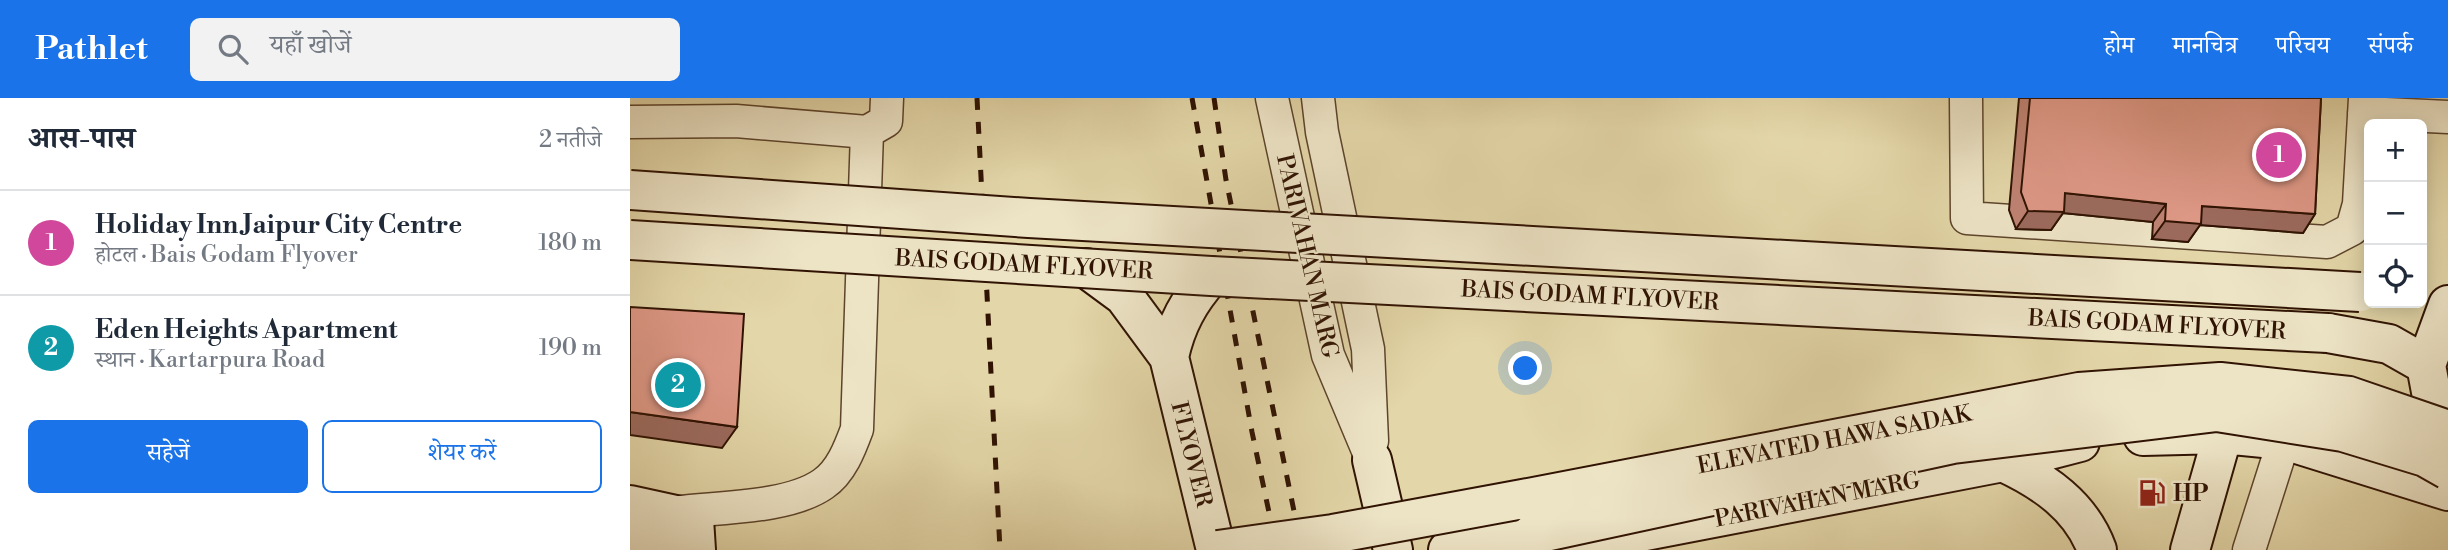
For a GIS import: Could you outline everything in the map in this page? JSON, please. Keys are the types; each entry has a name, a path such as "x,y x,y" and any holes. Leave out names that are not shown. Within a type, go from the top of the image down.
{"main road":[{"name":"BAIS GODAM FLYOVER","path":"630,190 1029,218 2364,292"},
{"name":"BAIS GODAM FLYOVER","path":"630,240 1211,275 2328,333 2389,344 2426,365"},
{"name":"FLYOVER","path":"1086,268 1124,296 1169,357 1217,550"},
{"name":"FLYOVER","path":"1169,357 1175,330 1191,300 1211,275"},
{"path":"2427,292 2448,291"},
{"path":"2448,305 2426,365 2448,482"},
{"name":"ELEVATED HAWA SADAK","path":"1217,550 1333,534 2079,392 2220,382 2349,396 2448,430"},
{"name":"ELEVATED HAWA SADAK","path":"1448,550 1953,444 2217,412 2343,432 2425,457 2448,470"},
{"name":"PARIVAHAN MARG","path":"1547,550 2003,462 2082,441 2164,434 2223,434 2284,440 2448,491"},
{"path":"2190,550 2223,434"},
{"path":"1372,460 1393,550"},
{"path":"2003,462 2026,473 2066,500 2091,534 2097,550"},
{"path":"630,505 690,534"},
{"path":"630,536 690,534"}],"street":[{"path":"630,122 737,110 867,132 886,121 887,98"},
{"name":"PARIVAHAN MARG","path":"1272,98 1328,355 1372,460"},
{"name":"PARIVAHAN MARG","path":"1318,98 1322,132 1368,349 1372,460"},
{"path":"1966,98 1967,218 2327,242 2352,229 2359,204 2365,106 2448,117"},
{"path":"690,534 789,499 824,483 847,456 857,429 867,132"},
{"path":"2257,547 2284,440"}],"building":[{"path":"2030,98 2321,98 2315,214 2202,206 2201,224 2165,221 2166,204 2065,193 2064,212 2028,211 2021,192"},
{"path":"630,307 744,314 737,427 630,412"}],"railway":[{"path":"977,98 1000,550"},
{"path":"1192,98 1252,432 1277,550"},
{"path":"1214,98 1226,180 1302,550"}],"place":[{"name":"Holiday Inn Jaipur City Centre","path":"2279,155"},
{"name":"Eden Heights Apartment","path":"678,385"},
{"name":"HP","path":"2152,493"}]}
